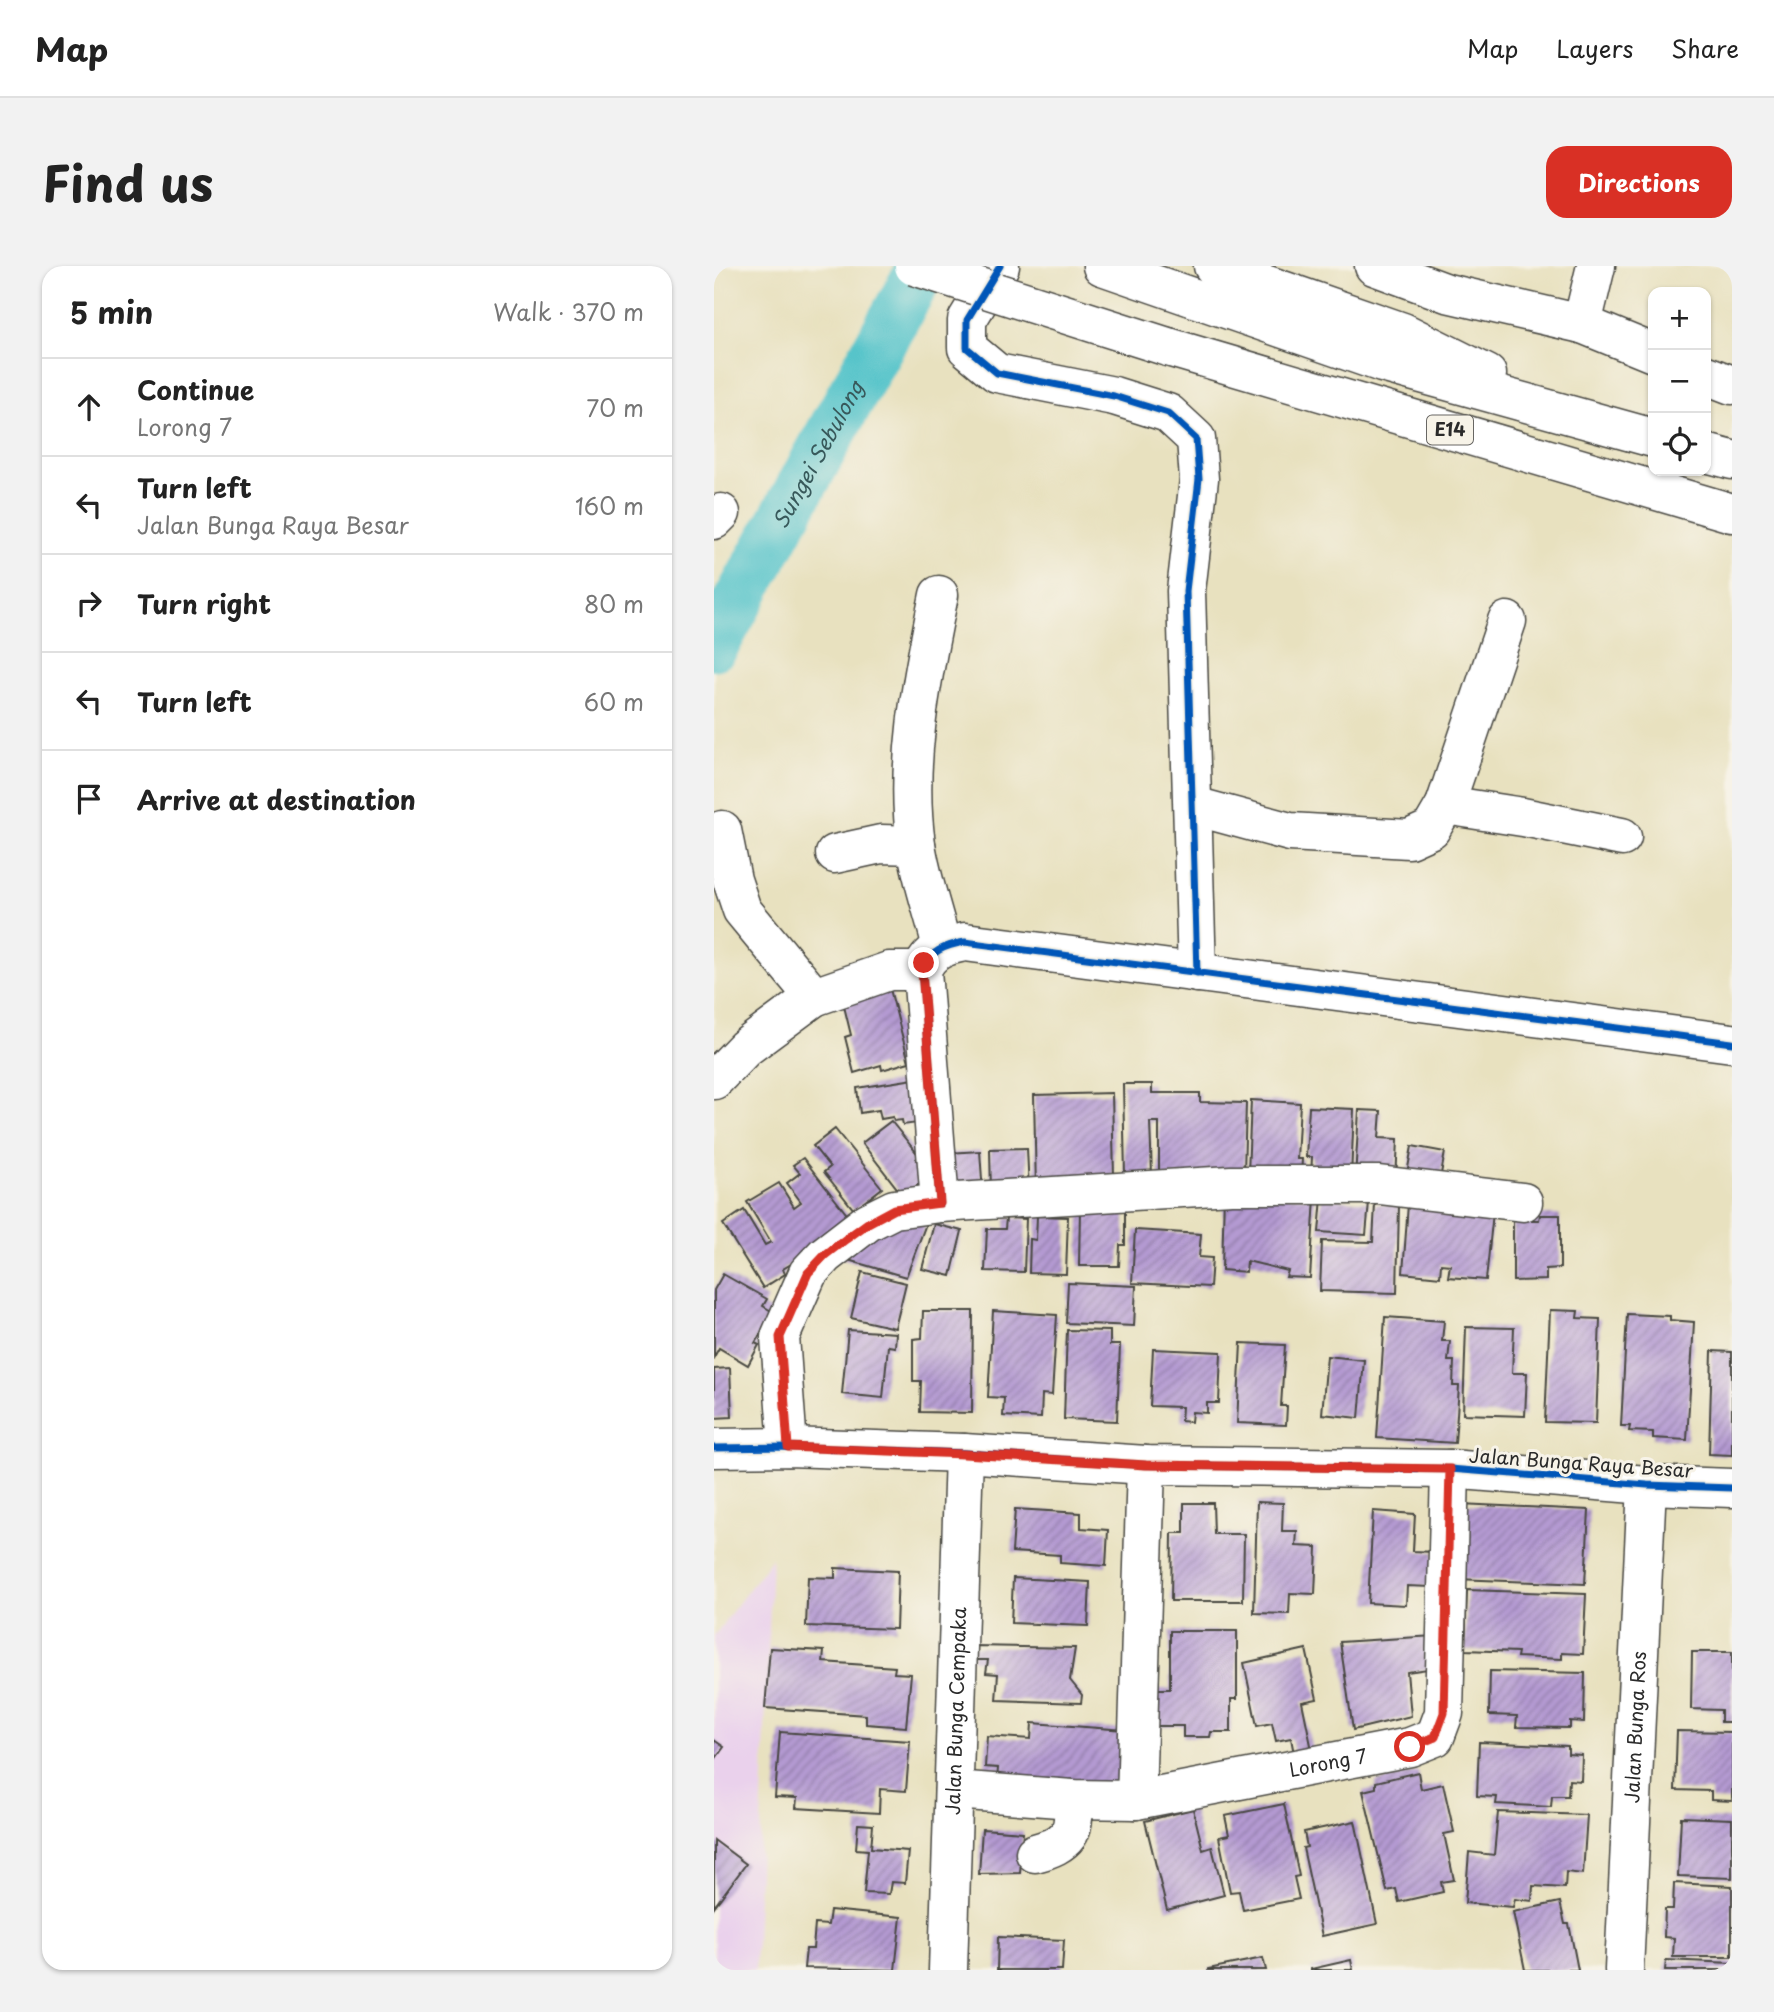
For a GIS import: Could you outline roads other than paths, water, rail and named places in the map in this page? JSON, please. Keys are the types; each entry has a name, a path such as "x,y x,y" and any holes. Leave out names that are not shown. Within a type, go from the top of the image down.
{"main road":[{"name":"E14","path":"914,266 1168,347 1732,513"},
{"path":"1000,266 967,320 967,348 997,373 1114,396 1168,413 1196,439 1199,479 1186,591 1197,973"},
{"name":"E14","path":"1102,266 1205,283 1382,363 1648,437"},
{"path":"1374,266 1447,293 1582,324 1648,351"},
{"path":"1582,324 1596,266"},
{"path":"1711,377 1732,386"},
{"path":"1711,454 1732,460"},
{"path":"939,594 919,691 912,792 916,845 932,959 940,1203"},
{"path":"1194,806 1290,832 1409,839 1431,829 1445,805 1507,621"},
{"path":"1445,805 1622,837"},
{"path":"722,830 732,880 728,910 814,998"},
{"path":"835,854 881,844 916,845"},
{"path":"714,1080 745,1048 814,998 889,971 932,959 965,942 1732,1043"},
{"path":"788,1447 780,1337 808,1273 846,1239 894,1209 940,1203 1231,1185 1378,1185 1523,1202"},
{"name":"Jalan Bunga Raya Besar","path":"714,1448 788,1447 1146,1465 1450,1469 1647,1485 1732,1488"},
{"name":"Jalan Bunga Cempaka","path":"948,1970 964,1454"},
{"path":"1136,1800 1146,1465"},
{"name":"Lorong 7","path":"954,1790 1072,1799 1136,1800 1410,1747 1435,1737 1444,1713 1450,1469"},
{"name":"Jalan Bunga Ros","path":"1624,1970 1647,1485"},
{"path":"1035,1853 1053,1848 1070,1834 1075,1820 1072,1799"}],"waterway":[{"name":"Sungei Sebulong","path":"714,645 923,266"}]}
